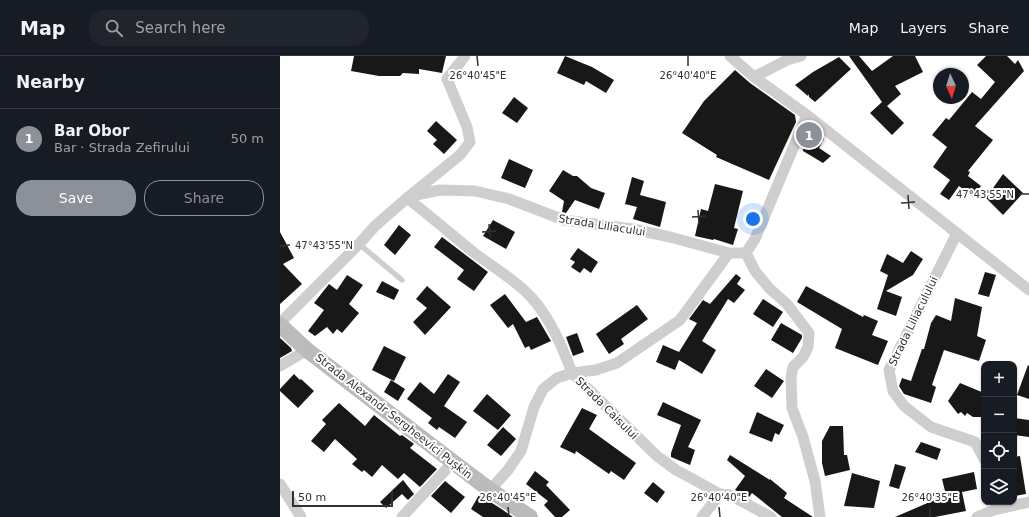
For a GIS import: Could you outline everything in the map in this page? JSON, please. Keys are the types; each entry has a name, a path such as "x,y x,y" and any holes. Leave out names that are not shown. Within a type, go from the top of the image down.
{"street":[{"name":"Strada Liliacului","path":"280,324 375,226 460,155 470,142 467,127 446,79 465,56"},
{"path":"730,56 754,77 807,115 1029,290"},
{"path":"754,77 787,60 801,56"},
{"path":"807,115 755,239 746,252 756,271 769,288 787,304 809,333 808,347 803,357 792,367 792,408 803,437 815,481 820,517"},
{"name":"Strada Liliacului","path":"407,198 440,190 475,190 509,199 564,220 633,229 670,237 729,253 746,252"},
{"name":"Strada Caisului","path":"407,198 474,253 498,269 526,291 548,320 566,355 572,373 657,456 676,470 720,494 730,495 771,517"},
{"name":"Strada Liliaculului","path":"956,233 889,370 893,391 904,406 931,427 975,442 981,453"},
{"path":"490,490 508,470 521,451 534,407 543,389 557,378 572,373 596,370 617,363 680,320 729,253"},
{"name":"Strada Alexandr Sergheevici Pușkin","path":"280,324 307,350 490,490 530,517"},
{"path":"280,366 307,350"},
{"path":"402,517 453,462"},
{"path":"280,484 301,517"},
{"path":"702,517 720,494"},
{"path":"977,517 993,506 1029,502"}],"lane":[{"path":"359,244 402,280"}],"building":[{"path":"354,56 446,56 442,73 419,69 419,74 403,73 400,76 379,76 351,71"},
{"path":"565,56 592,67 614,80 606,93 586,81 584,85 557,73"},
{"path":"849,56 859,56 872,71 893,56 915,56 923,72 895,86 901,94 887,106 904,123 892,135 870,113 882,102"},
{"path":"986,56 1007,56 1015,64 1018,60 1024,71 975,126 993,140 968,171 970,172 968,176 981,186 973,197 959,186 949,200 940,194 950,180 933,167 947,147 932,135 946,118 949,120 962,104 969,104 969,96 972,92 981,99 995,82 977,65"},
{"path":"839,57 851,69 815,102 809,97 809,94 808,96 795,85 813,72"},
{"path":"735,70 750,83 795,115 796,122 769,180 716,157 717,155 682,133 704,101"},
{"path":"514,97 528,108 517,123 502,113"},
{"path":"436,121 457,140 444,154 433,144 437,140 427,131"},
{"path":"810,130 824,139 819,148 831,156 823,163 803,151 804,140"},
{"path":"509,159 533,170 525,188 501,178"},
{"path":"563,170 573,176 577,176 591,188 605,193 599,209 575,200 566,213 562,212 564,201 549,191"},
{"path":"1003,174 1023,193 1003,215 986,198"},
{"path":"632,177 644,181 640,195 666,202 660,227 633,219 637,207 625,204"},
{"path":"715,184 743,191 734,228 738,229 733,245 714,239 695,236 701,209 708,211"},
{"path":"493,220 515,232 506,249 483,236"},
{"path":"399,225 411,235 395,255 384,245"},
{"path":"280,232 294,258 283,264 302,284 280,304"},
{"path":"442,237 488,272 474,291 457,279 464,270 434,247"},
{"path":"578,248 598,262 591,273 584,268 580,273 571,267 575,262 570,259"},
{"path":"911,251 923,259 913,275 886,291 902,297 896,316 877,309 888,275 880,271 887,254 903,263"},
{"path":"985,272 996,275 989,297 978,294"},
{"path":"736,274 741,278 737,284 745,290 734,303 728,299 702,341 716,350 702,374 679,360 675,370 656,362 663,345 679,352 697,323 689,319 703,300 710,304"},
{"path":"347,275 363,285 349,304 359,313 342,333 337,329 333,334 327,327 315,336 308,331 324,310 314,303 329,284 337,290"},
{"path":"382,281 399,290 394,300 376,292"},
{"path":"427,286 451,307 425,335 413,322 427,308 416,299"},
{"path":"806,286 863,317 864,315 878,321 872,335 888,341 878,365 835,348 842,329 797,302"},
{"path":"505,294 526,322 537,317 551,341 531,350 529,346 525,348 513,324 508,328 490,305"},
{"path":"955,298 982,307 977,336 986,340 979,361 944,350 932,385 936,387 931,403 904,394 899,386 902,378 911,381 922,349 924,349 931,323 936,315 951,321"},
{"path":"763,299 783,312 773,327 753,314"},
{"path":"637,305 648,319 621,339 624,344 609,354 596,334"},
{"path":"781,323 802,335 802,338 793,353 771,340"},
{"path":"577,333 584,352 573,356 566,337"},
{"path":"280,338 291,348 292,351 280,358"},
{"path":"384,346 406,357 394,381 372,370"},
{"path":"1028,365 1029,399 1017,395"},
{"path":"766,369 784,381 772,398 754,386"},
{"path":"294,374 314,391 298,408 280,391 280,389"},
{"path":"448,374 460,382 444,406 467,422 455,438 439,427 437,430 428,423 432,418 407,399 420,382 434,394"},
{"path":"391,380 405,389 398,401 384,392"},
{"path":"960,383 981,392 981,417 973,417 967,413 965,416 961,412 958,414 948,401"},
{"path":"487,394 511,415 498,430 473,411"},
{"path":"663,402 701,420 688,447 695,450 690,465 671,457 681,425 657,415"},
{"path":"339,403 365,426 374,415 400,436 402,435 414,444 410,448 437,469 420,487 404,473 398,479 382,465 372,477 364,470 362,472 352,464 357,459 335,439 324,452 311,441 326,424 322,420"},
{"path":"582,408 597,415 589,429 636,463 624,480 611,471 609,474 576,451 575,454 560,447"},
{"path":"757,412 784,425 779,435 775,433 772,442 749,433"},
{"path":"1017,418 1029,420 1029,437 1017,435"},
{"path":"830,426 843,426 844,455 847,455 850,470 825,476 822,463 822,441"},
{"path":"503,427 516,439 501,456 487,445"},
{"path":"921,442 941,449 937,460 915,452"},
{"path":"730,455 770,479 787,493 784,498 813,517 782,517 752,493 749,497 735,490 745,476 727,460"},
{"path":"1017,456 1020,456 1026,494 1017,496 1017,469"},
{"path":"895,464 906,467 899,489 889,486"},
{"path":"535,471 549,482 546,485 570,510 562,517 555,517 544,505 548,501 526,484"},
{"path":"974,472 977,489 962,492 966,511 935,517 895,517 946,495 942,479"},
{"path":"852,473 880,481 874,508 844,506"},
{"path":"403,480 414,494 408,500 402,494 386,508 380,502"},
{"path":"445,481 465,497 451,513 431,496"},
{"path":"653,482 665,492 657,503 644,493"},
{"path":"479,495 513,517 483,517 471,509"}],"place":[{"name":"Bar Obor","path":"809,135"}]}
